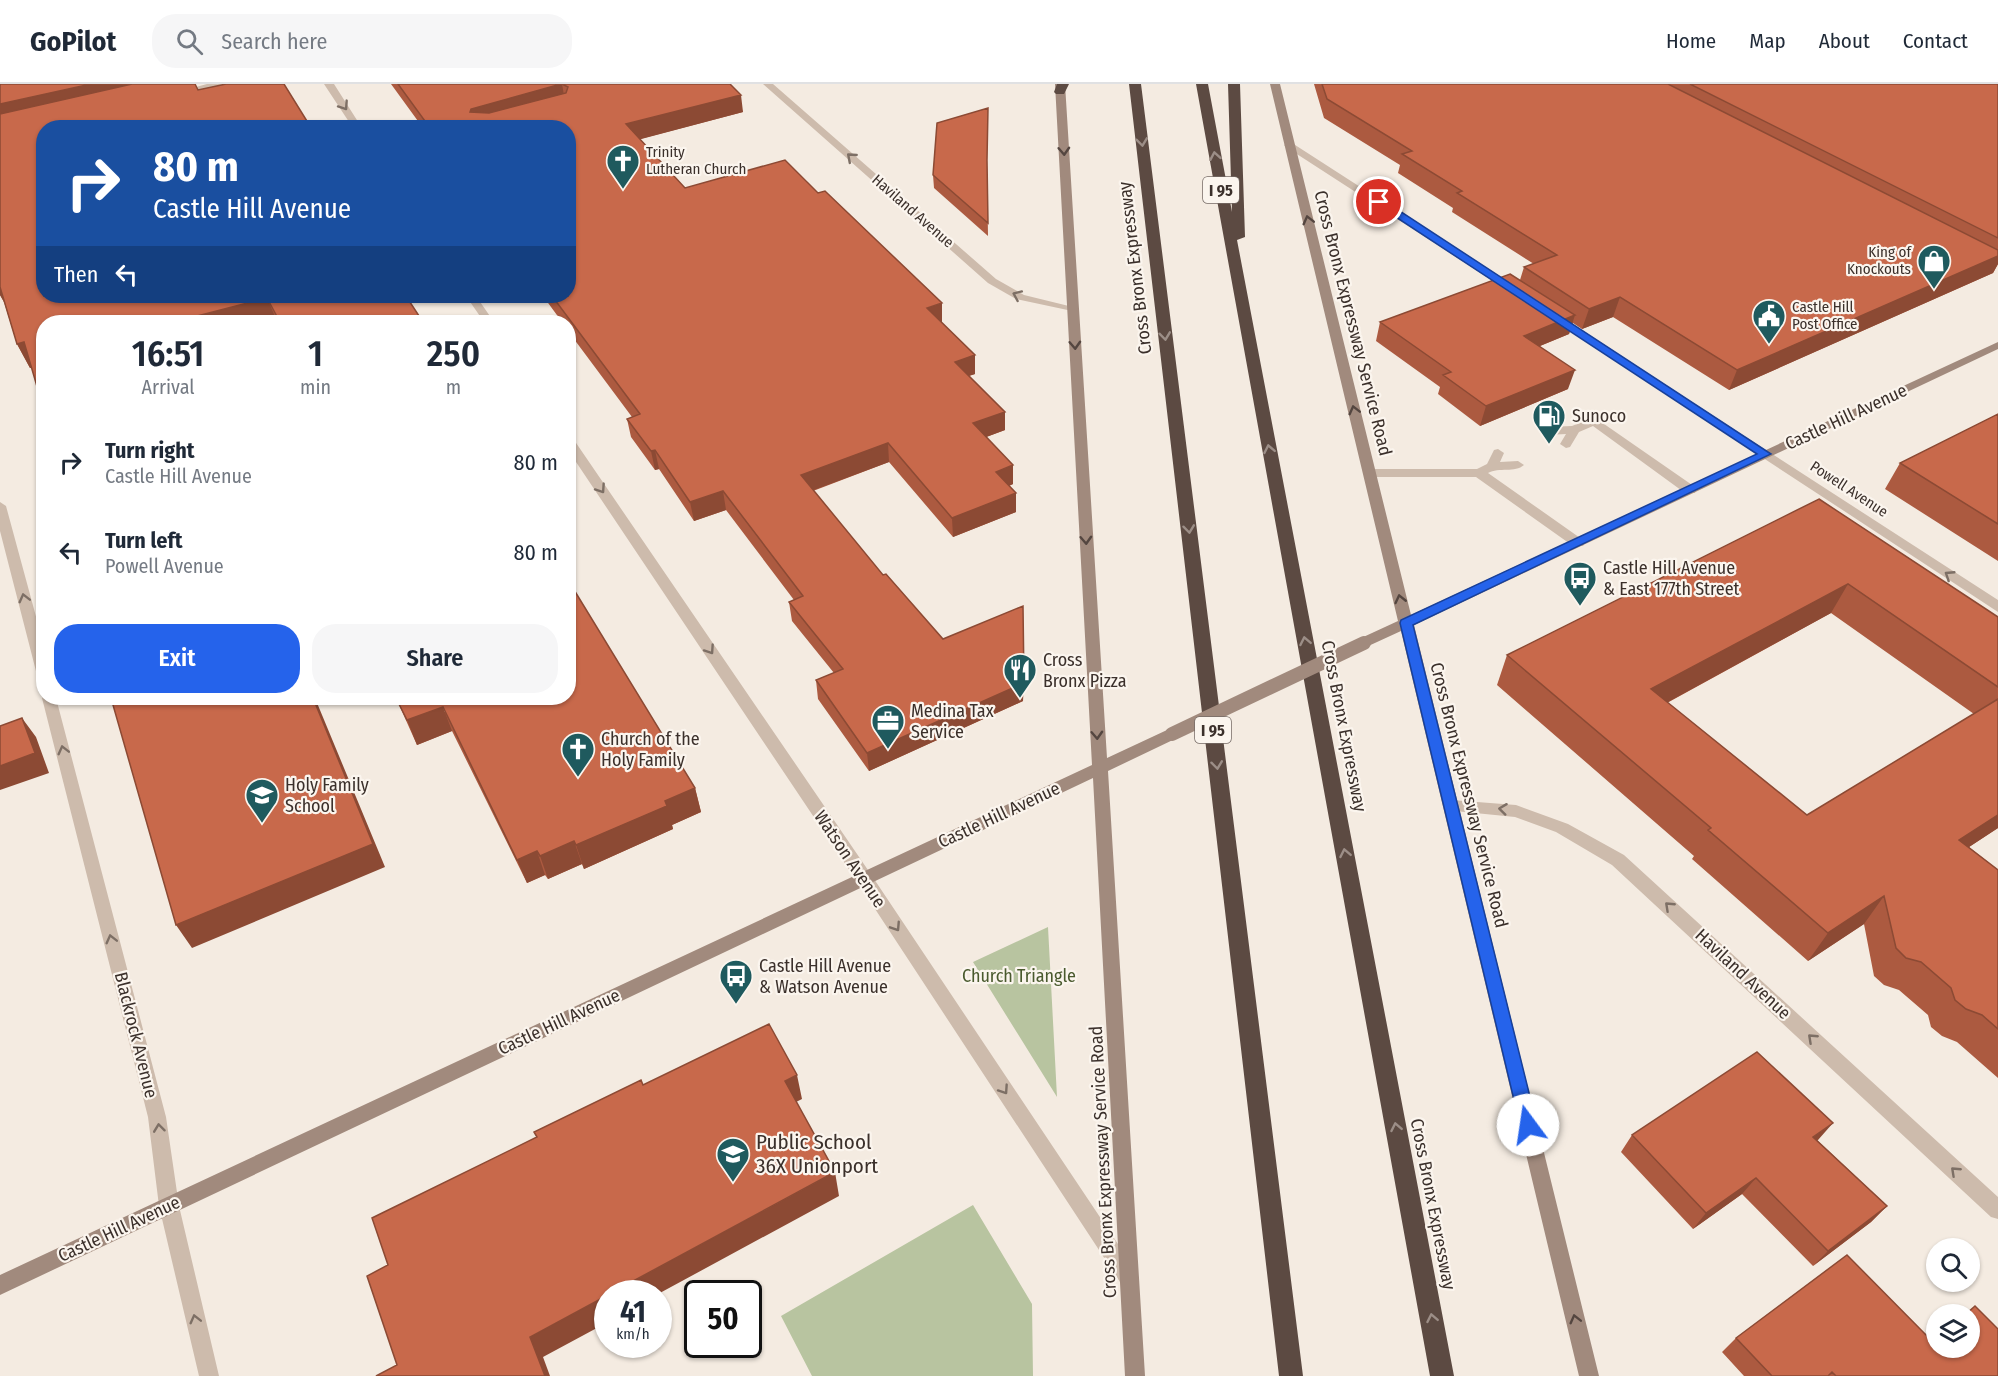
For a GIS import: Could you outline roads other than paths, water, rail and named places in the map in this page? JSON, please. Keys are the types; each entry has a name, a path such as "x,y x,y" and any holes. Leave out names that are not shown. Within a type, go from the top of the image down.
{"highway":[{"name":"Cross Bronx Expressway","path":"1136,84 1291,1376"},
{"name":"Cross Bronx Expressway","path":"1202,84 1442,1376"},
{"path":"1234,84 1240,296"}],"main road":[{"name":"Cross Bronx Expressway Service Road","path":"1275,84 1589,1376"},
{"name":"Cross Bronx Expressway Service Road","path":"1061,87 1135,1376"},
{"name":"Castle Hill Avenue","path":"0,1285 1998,345"}],"street":[{"path":"174,94 220,84"},
{"path":"329,84 353,120"},
{"name":"Haviland Avenue","path":"768,84 992,281 1020,297 1073,310"},
{"path":"1289,145 1520,294"},
{"name":"Powell Avenue","path":"1540,307 1998,607"},
{"path":"1547,431 1574,430 1594,421 1690,490"},
{"path":"1566,444 1574,430"},
{"name":"Watson Avenue","path":"576,452 864,878 1130,1278"},
{"path":"1479,473 1495,459 1518,465"},
{"path":"1369,473 1479,473 1578,543"},
{"path":"0,506 36,644"},
{"name":"Blackrock Avenue","path":"51,705 158,1118 169,1206 209,1376"},
{"name":"Haviland Avenue","path":"1451,806 1516,811 1562,828 1618,860 1998,1210"}],"place":[{"name":"Trinity Lutheran Church","path":"623,190"},
{"name":"King of Knockouts","path":"1934,290"},
{"name":"Castle Hill Post Office","path":"1769,345"},
{"name":"Sunoco","path":"1549,445"},
{"name":"Castle Hill Avenue & East 177th Street","path":"1580,607"},
{"name":"Cross Bronx Pizza","path":"1020,699"},
{"name":"Medina Tax Service","path":"888,750"},
{"name":"Church of the Holy Family","path":"578,778"},
{"name":"Holy Family School","path":"262,824"},
{"name":"Castle Hill Avenue & Watson Avenue","path":"736,1005"},
{"name":"Public School 36X Unionport","path":"733,1183"}],"park label":[{"name":"Church Triangle","path":"1019,976"}]}
